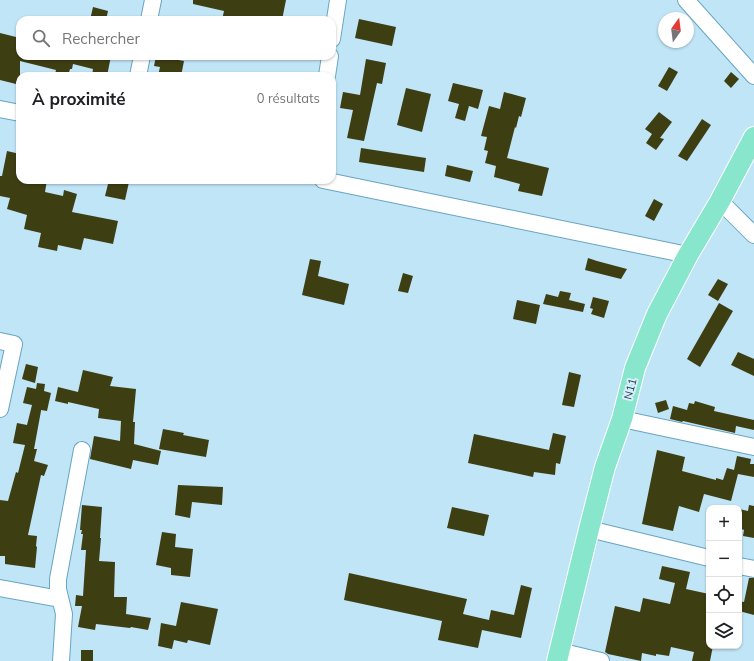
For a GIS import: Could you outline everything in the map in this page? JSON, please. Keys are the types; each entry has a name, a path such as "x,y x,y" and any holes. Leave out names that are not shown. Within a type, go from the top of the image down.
{"main road":[{"name":"N11","path":"558,656 605,467 622,419 636,368 657,314 688,255 720,201 754,138"}],"street":[{"path":"150,16 153,0"},
{"path":"336,16 338,0"},
{"path":"686,0 754,76"},
{"path":"139,72 141,60"},
{"path":"328,72 329,60"},
{"path":"0,109 16,112"},
{"path":"336,183 688,255"},
{"path":"720,201 754,235"},
{"path":"0,341 14,344 0,410"},
{"path":"622,419 754,447"},
{"path":"61,661 64,614 60,599 58,579 82,450"},
{"path":"589,529 706,557"},
{"path":"742,567 754,569"},
{"path":"0,588 60,599"},
{"path":"558,656 601,661"}],"building":[{"path":"193,0 286,0 283,16 223,16 224,11 193,4"},
{"path":"93,7 108,11 107,16 91,16"},
{"path":"359,19 396,27 392,46 355,38"},
{"path":"0,33 16,37 16,60 110,60 108,72 93,72 93,69 73,64 72,69 70,69 69,72 56,72 56,70 20,61 20,72 16,72 16,84 0,80"},
{"path":"366,59 386,63 382,84 377,83 364,141 347,138 353,110 340,108 343,92 360,95"},
{"path":"155,60 184,61 182,72 159,72 160,67 154,66"},
{"path":"669,67 678,72 667,91 658,86"},
{"path":"731,72 739,79 731,88 724,81"},
{"path":"453,83 483,90 478,109 469,106 465,121 455,118 459,104 448,101"},
{"path":"406,88 431,94 422,132 397,125"},
{"path":"504,92 526,98 521,117 519,116 516,128 515,127 507,158 549,168 542,196 518,191 520,184 494,177 496,166 485,163 488,151 484,150 487,137 481,136 489,106 500,109"},
{"path":"659,112 672,122 660,138 664,139 656,150 646,143 652,134 645,129"},
{"path":"702,119 711,125 687,161 678,156"},
{"path":"361,148 426,158 424,172 359,162"},
{"path":"7,151 16,153 16,184 46,184 45,192 63,196 64,190 77,194 72,212 118,221 113,244 84,238 81,250 58,245 57,251 38,247 41,233 24,229 27,215 7,209 10,198 0,196 0,176 2,176"},
{"path":"447,165 473,171 470,182 445,176"},
{"path":"108,184 129,184 125,200 105,196"},
{"path":"654,199 663,204 654,221 645,216"},
{"path":"588,258 627,269 621,279 585,270"},
{"path":"310,259 321,261 318,276 349,284 344,305 302,295"},
{"path":"403,273 413,276 408,293 398,291"},
{"path":"718,279 728,284 718,301 708,295"},
{"path":"560,291 571,293 569,300 585,304 583,312 543,304 546,294 558,297"},
{"path":"593,297 609,301 604,318 591,314 593,309 590,308"},
{"path":"517,300 540,305 536,324 513,319"},
{"path":"719,303 733,311 700,367 687,359"},
{"path":"738,352 754,359 754,376 731,365"},
{"path":"26,364 38,367 35,383 22,379"},
{"path":"83,370 113,377 110,386 136,389 133,422 135,422 134,444 161,451 158,465 133,460 131,469 90,459 94,436 120,441 121,421 98,418 99,409 68,402 68,404 55,401 58,387 78,392"},
{"path":"569,372 581,375 574,407 562,405"},
{"path":"37,383 45,384 44,391 51,393 47,411 41,410 34,449 37,449 34,461 48,465 44,476 41,475 28,535 37,536 35,568 5,564 5,556 0,556 0,500 8,501 16,472 18,473 25,445 13,443 17,423 27,425 32,405 23,403 27,387 36,389"},
{"path":"666,400 669,409 658,413 655,403"},
{"path":"695,401 715,407 714,411 754,420 754,430 736,426 735,433 670,419 673,406 687,410 689,403 694,404"},
{"path":"163,429 209,440 206,457 159,449"},
{"path":"553,433 566,436 560,464 556,463 555,475 534,472 533,477 468,463 474,434 549,450"},
{"path":"657,450 685,457 682,471 716,480 716,478 723,480 727,468 734,470 737,456 751,459 750,464 754,464 754,477 738,474 731,501 704,494 699,512 679,506 673,531 642,524"},
{"path":"178,485 223,487 222,505 192,502 190,518 175,515"},
{"path":"82,505 102,507 99,561 115,562 114,597 127,597 126,614 151,618 148,630 96,624 95,630 78,627 82,606 75,606 76,595 83,596 86,550 81,550 83,534 81,534 82,530 80,530"},
{"path":"749,505 754,506 754,538 743,536 744,530 742,529 742,510 748,511"},
{"path":"452,507 489,515 484,536 447,528"},
{"path":"162,532 176,534 175,547 193,549 190,577 171,575 171,568 156,565"},
{"path":"662,566 690,572 686,589 706,593 706,649 712,649 710,661 692,661 694,652 671,647 669,656 656,654 656,656 642,653 641,661 608,654 605,652 615,606 640,612 643,598 670,604 675,583 659,579"},
{"path":"349,573 467,599 463,614 489,620 491,610 514,615 521,585 532,588 521,638 482,630 478,648 438,640 442,621 344,600"},
{"path":"749,578 754,578 754,615 742,612 742,602 744,602"},
{"path":"181,602 218,609 210,645 188,640 187,643 174,640 172,649 158,646 161,623 176,626"},
{"path":"81,650 93,650 93,661 81,661"}]}
